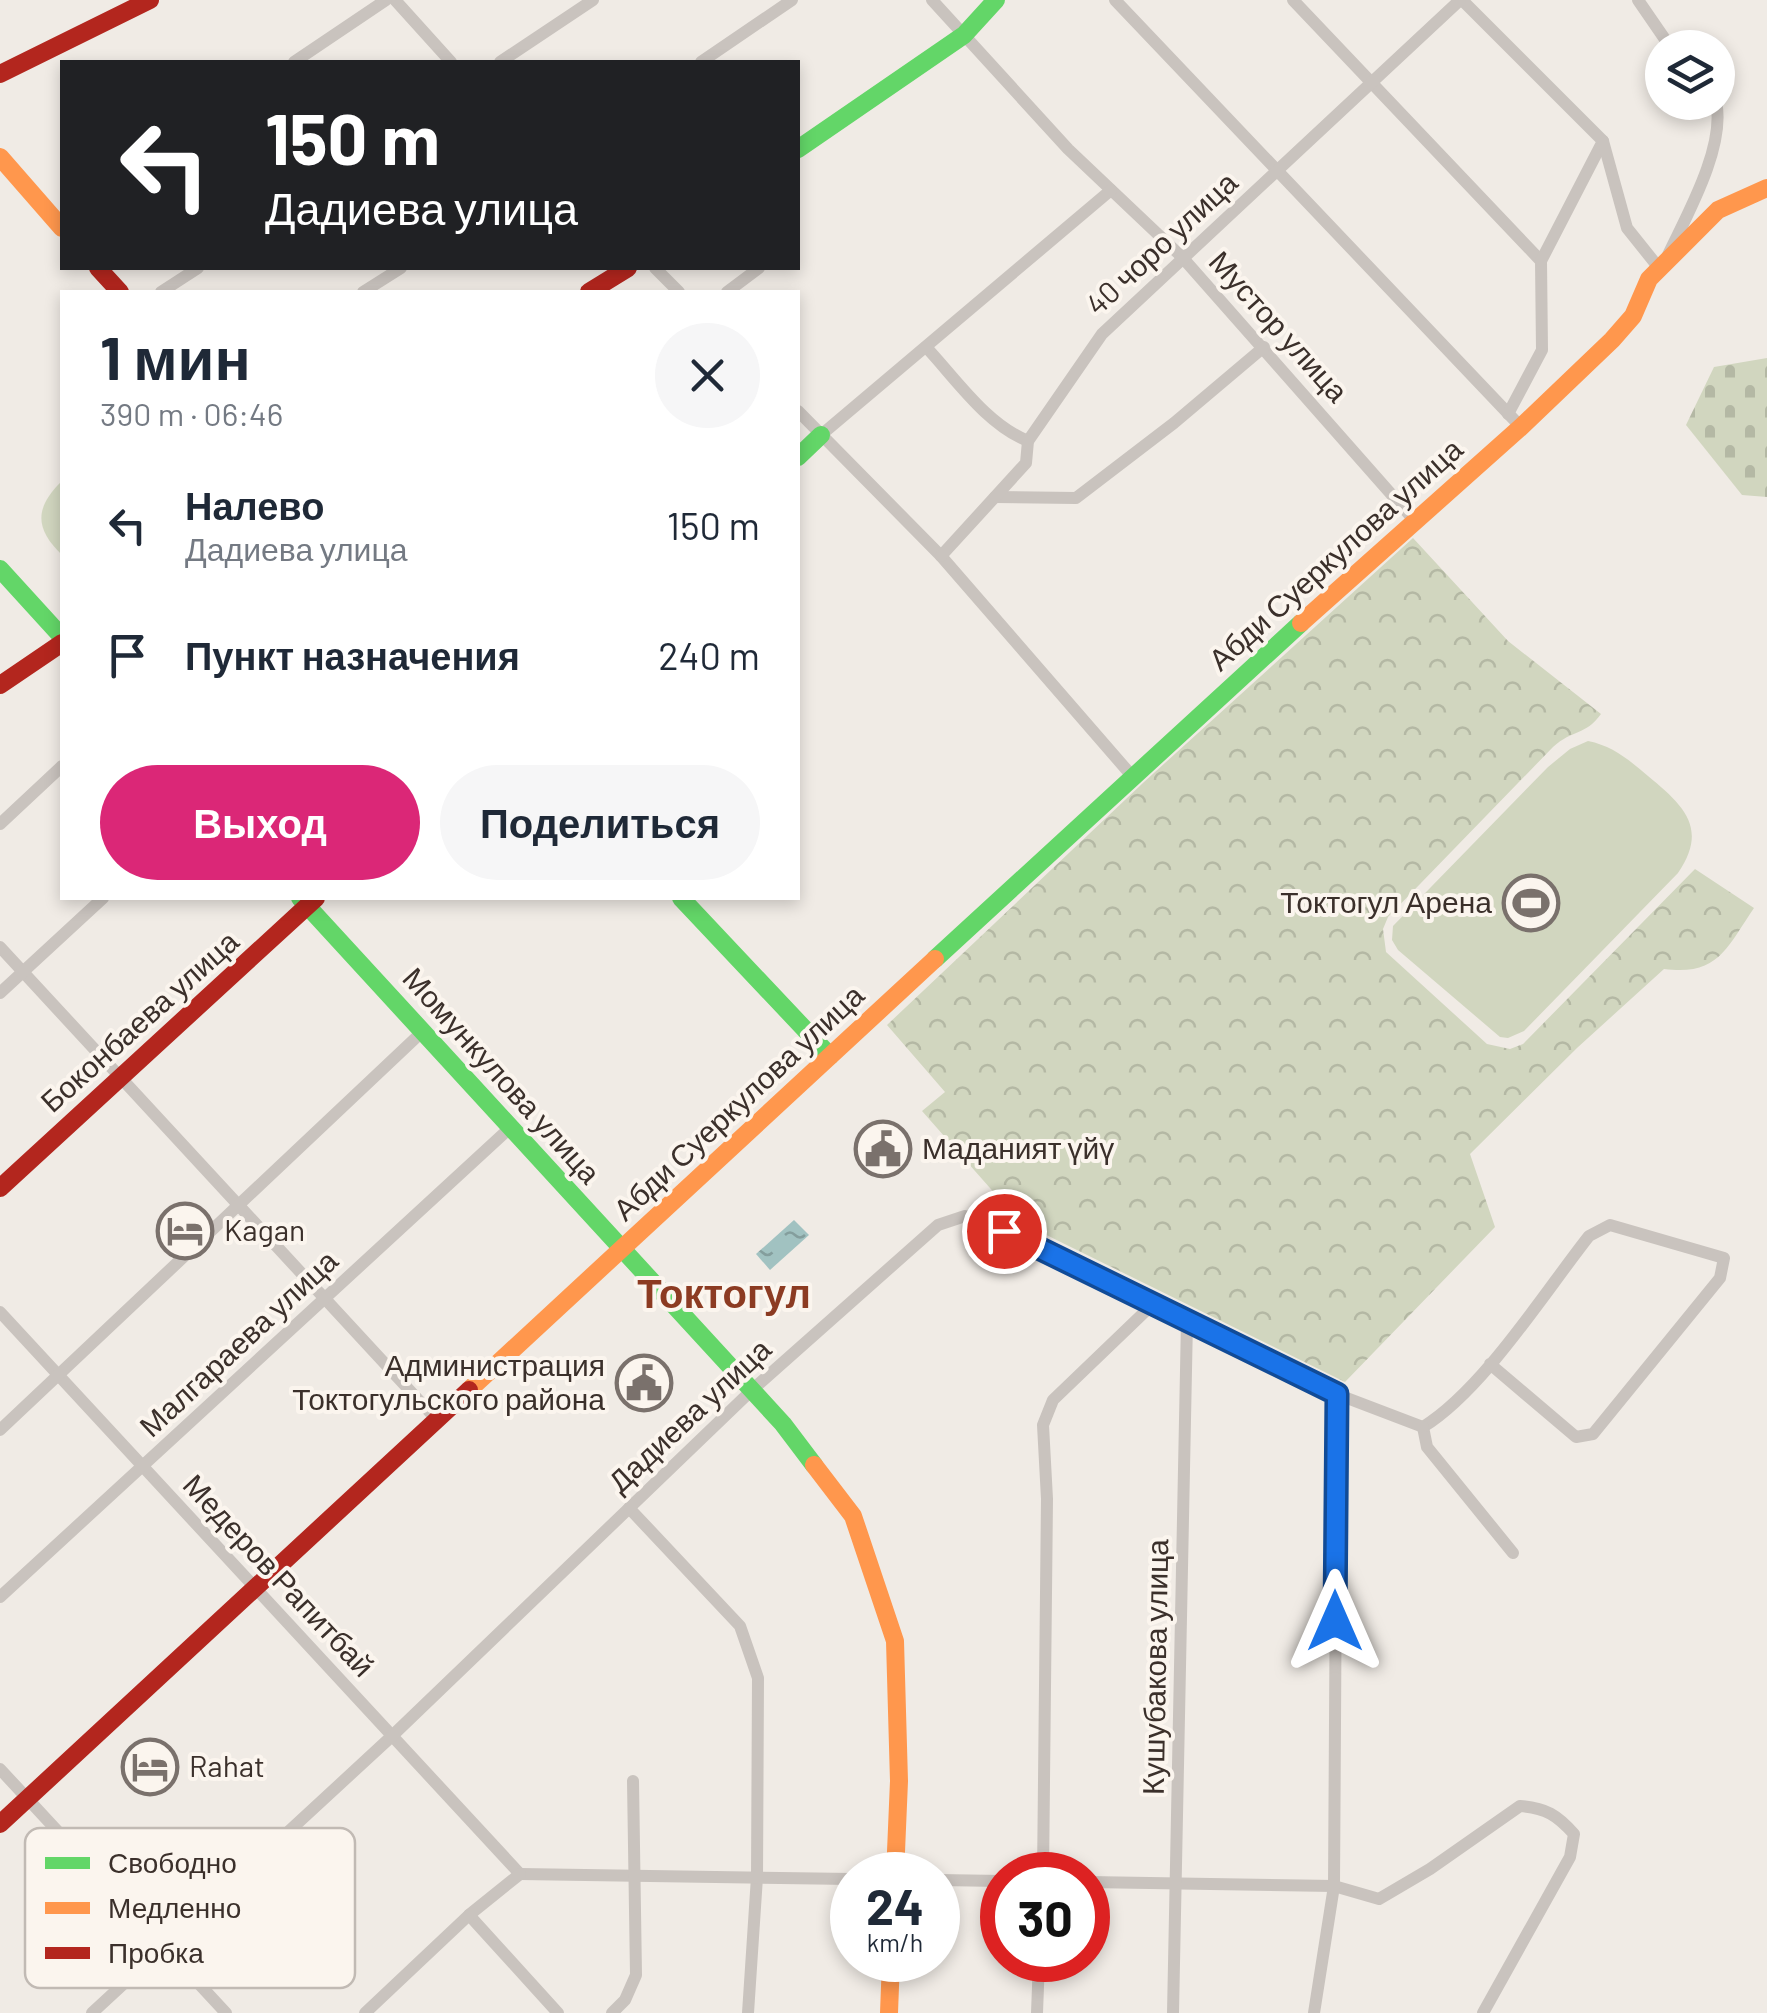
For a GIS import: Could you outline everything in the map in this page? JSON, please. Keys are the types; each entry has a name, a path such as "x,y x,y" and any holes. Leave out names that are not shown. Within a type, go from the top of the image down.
{"street":[{"path":"0,74 150,0"},
{"path":"297,60 386,0"},
{"path":"395,0 450,60"},
{"path":"503,60 593,0"},
{"path":"705,60 792,0"},
{"name":"Мустор улица","path":"932,0 1068,149 1182,257 1414,520"},
{"path":"800,147 964,35 996,0"},
{"path":"1115,0 1514,421 1542,350 1541,261 1603,141"},
{"path":"1293,0 1541,261"},
{"path":"1461,0 1603,141 1627,228 1662,265 1700,187 1720,120"},
{"name":"40 чоро улица","path":"941,556 1026,463 1028,441 1102,334 1461,0"},
{"path":"1638,0 1658,30"},
{"path":"0,157 60,223"},
{"name":"Абди Суеркулова улица","path":"0,1824 1414,520 1514,421 1612,340 1633,316 1649,279 1718,210 1767,188"},
{"path":"800,455 1111,190"},
{"path":"100,270 118,290"},
{"path":"164,290 195,270"},
{"path":"367,290 397,270"},
{"path":"592,290 625,270"},
{"path":"657,270 677,290"},
{"path":"730,290 756,270"},
{"path":"926,346 988,414 1015,436 1028,441"},
{"path":"996,497 1076,498 1264,347"},
{"path":"800,413 941,556 1132,776"},
{"path":"0,569 60,638"},
{"path":"0,685 60,641"},
{"path":"0,824 60,768"},
{"path":"0,994 101,900"},
{"name":"Момункулова улица","path":"308,900 783,1424 853,1516 895,1641 899,1781 896,1852"},
{"name":"Боконбаева улица","path":"0,1188 308,900"},
{"path":"683,900 830,1056"},
{"path":"0,946 437,1420"},
{"path":"0,1430 423,1031"},
{"name":"Малгараева улица","path":"0,1596 510,1127"},
{"name":"Дадиева улица","path":"292,1828 752,1390 938,1225 965,1216 1004,1231 1337,1394 1423,1427"},
{"path":"1490,1364 1576,1436 1593,1434 1720,1278 1724,1258 1610,1225 1589,1236 1490,1364 1447,1412 1423,1427 1427,1447 1514,1553"},
{"path":"1043,1852 1043,1425 1054,1400 1152,1304"},
{"name":"Медеров Рапитбай","path":"0,1312 520,1874"},
{"name":"Кушубакова улица","path":"1173,2013 1187,1321"},
{"path":"1314,2013 1334,1886 1337,1394"},
{"path":"629,1508 740,1626 758,1678 757,1878 748,2013"},
{"path":"0,1769 55,1828"},
{"path":"612,2013 624,2000 636,1975 633,1781"},
{"path":"1110,1882 1334,1886 1380,1899 1520,1806 1539,1807 1558,1815 1574,1834 1570,1857 1483,2013"},
{"path":"364,2013 469,1915 520,1874 830,1879"},
{"path":"469,1915 558,2013"},
{"path":"888,2013 890,1982"},
{"path":"1037,2013 1039,1982"},
{"name":"Дадиева улица","path":"92,2013 119,1988"},
{"path":"203,1988 226,2013"}],"green space":[{"path":"1767,358 1767,497 1742,495 1686,425 1714,367"},
{"path":"60,483 60,553 47,536 41,518"},
{"path":"1413,538 1508,641 1601,714 1590,726 1553,747 1388,917 1383,929 1386,952 1487,1044 1510,1049 1523,1044 1695,869 1754,908 1719,956 1697,968 1664,969 1470,1154 1495,1227 1345,1382 1020,1222 922,1111 945,1092 887,1025 1144,782"},
{"name":"Токтогул Арена","path":"1588,741 1620,754 1672,797 1688,818 1691,830 1687,857 1678,873 1524,1031 1500,1037 1398,950 1392,940 1393,926 1548,767 1570,749"}],"water":[{"path":"794,1220 809,1235 770,1270 756,1254"}],"traffic: fast":[{"path":"800,148 964,35 996,0"},
{"path":"800,455 821,435"},
{"path":"0,569 60,635"},
{"path":"935,959 1301,623"},
{"path":"302,900 783,1424 814,1465"},
{"path":"683,900 830,1056"}],"traffic: slow":[{"path":"0,157 60,226"},
{"path":"1301,623 1521,427 1612,340 1633,316 1649,279 1718,210 1767,188"},
{"path":"469,1390 935,959"},
{"path":"814,1465 853,1516 895,1641 899,1781 896,1852"},
{"path":"889,2013 890,1982"}],"traffic: jam":[{"path":"0,74 150,0"},
{"path":"100,270 118,290"},
{"path":"592,290 625,270"},
{"path":"0,685 60,644"},
{"path":"0,1188 314,900"},
{"path":"0,1824 469,1390"}],"place":[{"name":"Токтогул Арена","path":"1531,903"},
{"name":"Маданият үйү","path":"883,1149"},
{"name":"Kagan","path":"185,1231"},
{"name":"Администрация Токтогульского района","path":"644,1383"},
{"name":"Rahat","path":"150,1767"}],"district":[{"name":"Токтогул","path":"724,1294"}],"route":[{"path":"1004,1231 1337,1394 1335,1621"}]}
